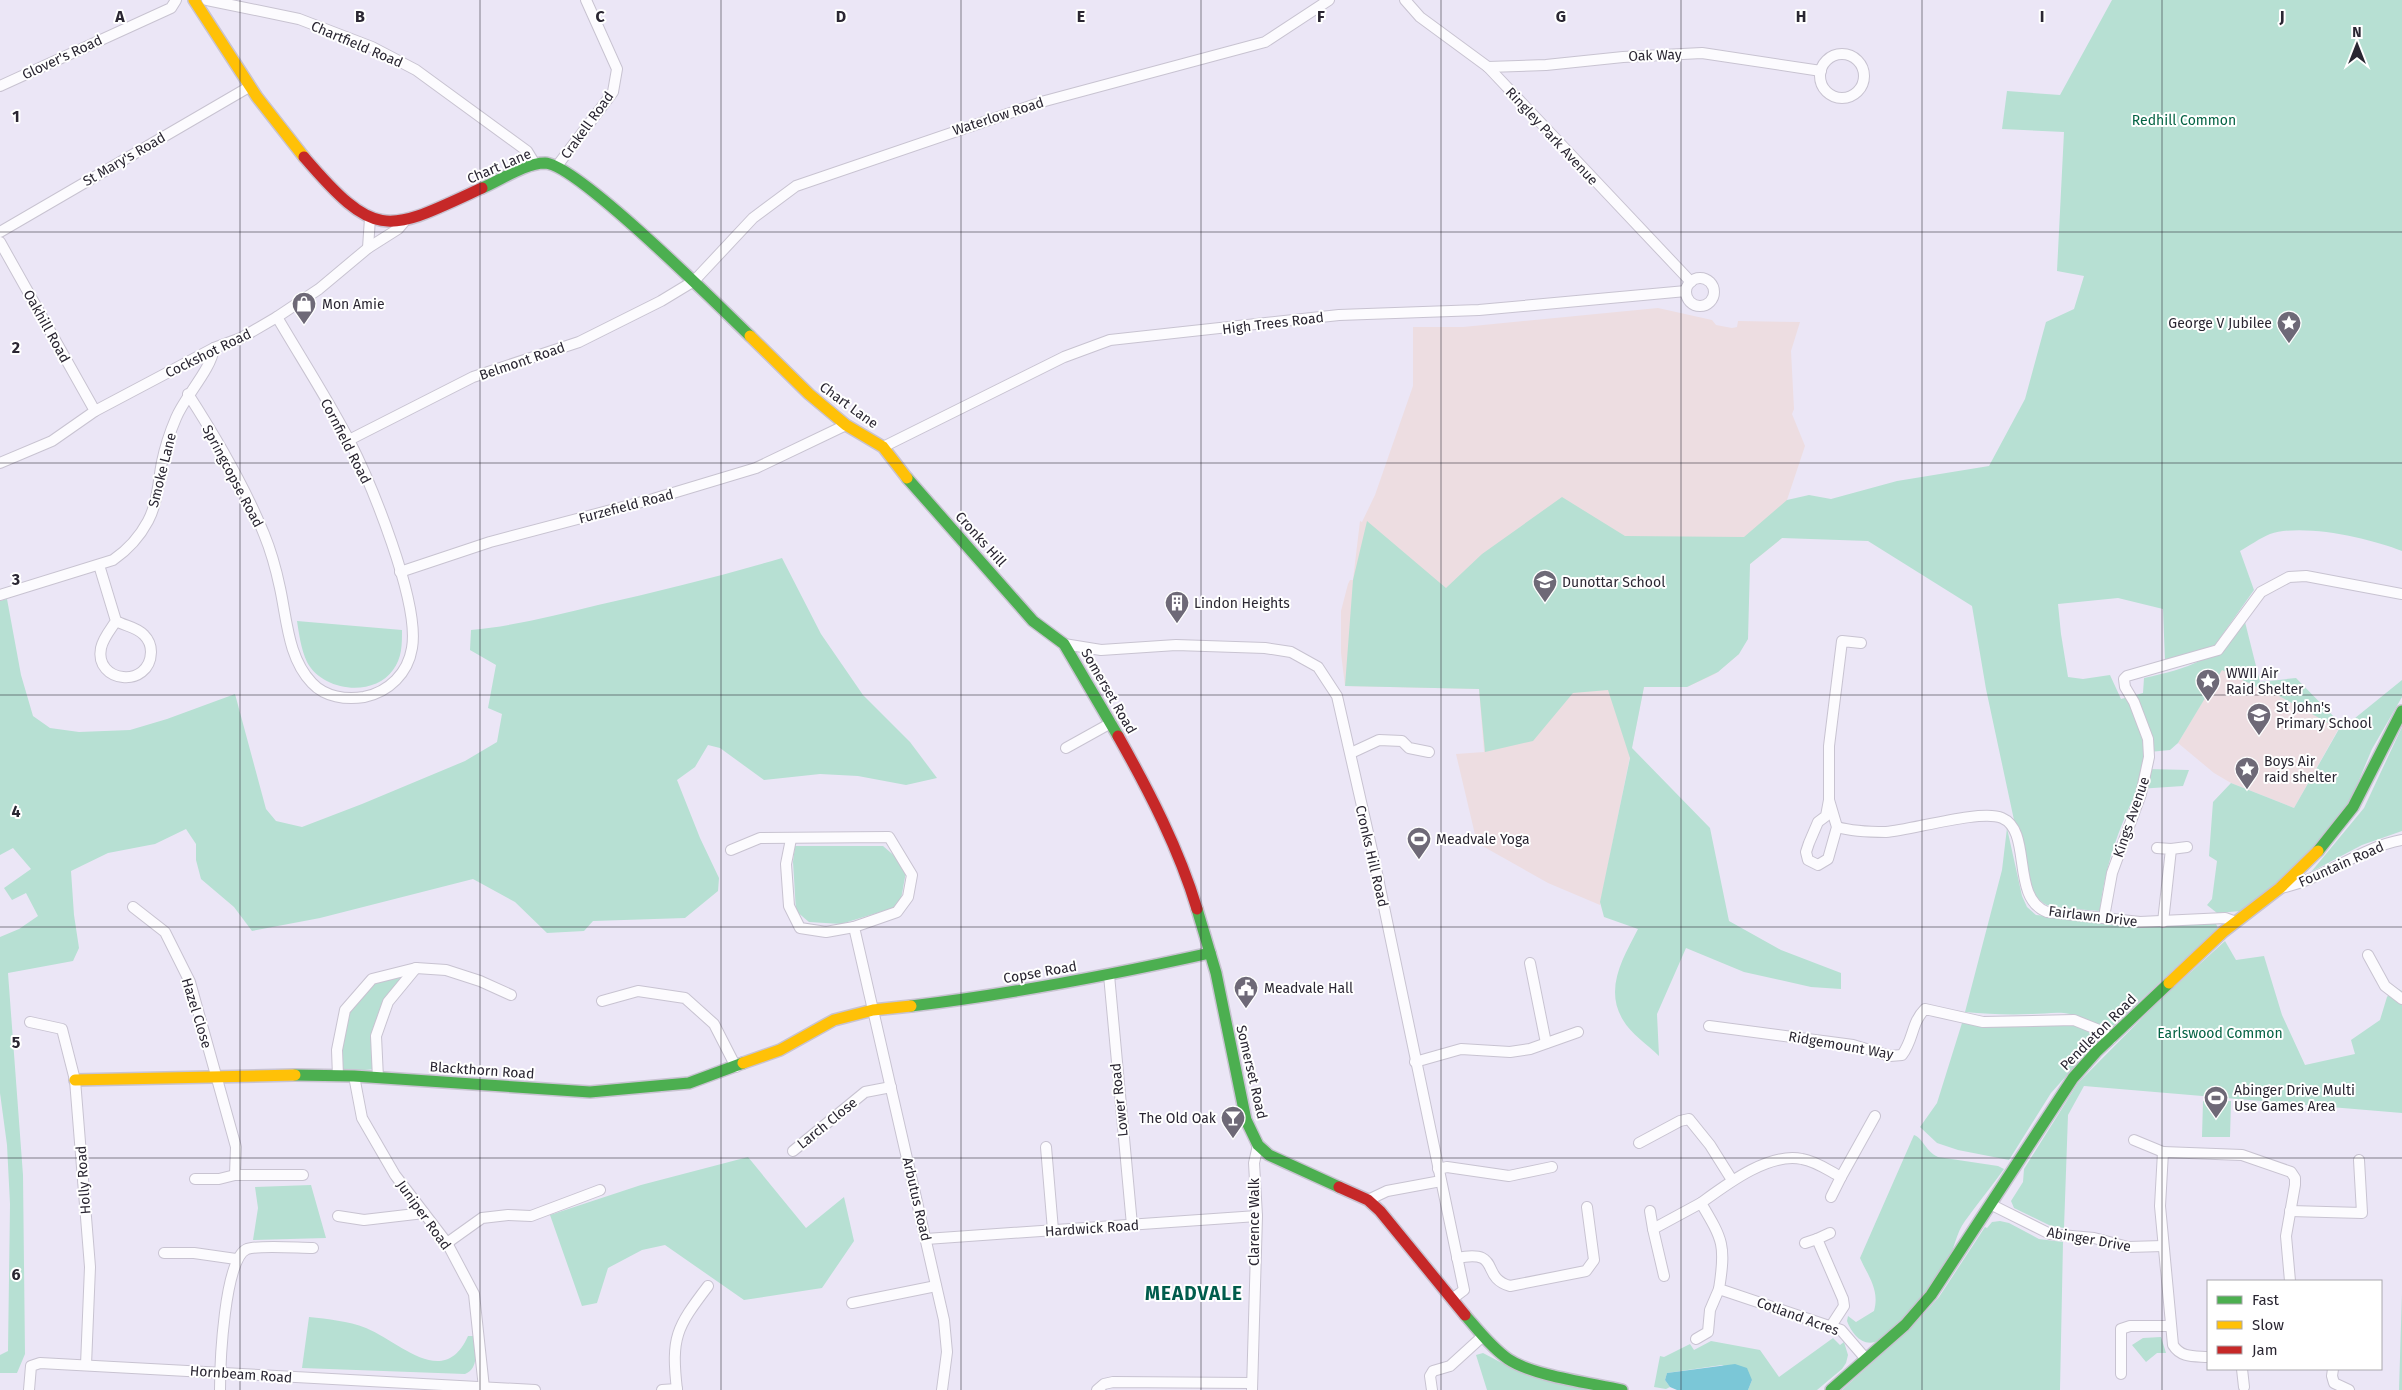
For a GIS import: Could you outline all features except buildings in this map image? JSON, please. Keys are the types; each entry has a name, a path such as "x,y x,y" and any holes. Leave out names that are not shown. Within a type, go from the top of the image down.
{"street":[{"name":"Glover's Road","path":"0,86 171,8 176,0"},
{"name":"Chart Lane","path":"194,0 249,87 313,169 354,208 370,218 404,222 417,218 535,164 557,166 604,200 694,280 809,394 846,425 882,447"},
{"name":"Chartfield Road","path":"207,0 299,19 372,47 416,70 527,150 535,164"},
{"name":"Crakell Road","path":"557,166 613,92 617,81 617,68 586,0"},
{"name":"Waterlow Road","path":"694,280 753,218 796,186 1045,101 1265,42 1329,0"},
{"name":"Ringley Park Avenue","path":"1405,0 1420,17 1488,67 1688,286"},
{"name":"Oak Way","path":"1488,67 1546,65 1623,56 1702,53 1821,71"},
{"path":"1846,54 1857,59 1862,65 1864,79 1857,92 1851,96 1837,97 1825,90 1820,77 1821,71 1829,58 1846,54"},
{"name":"St Mary's Road","path":"0,232 249,87"},
{"path":"368,248 370,218"},
{"name":"Cockshot Road","path":"0,463 52,441 95,411 214,348 242,338 319,289 368,248 398,229 404,222"},
{"name":"Oakhill Road","path":"0,242 95,411"},
{"name":"Belmont Road","path":"349,440 473,378 579,342 627,319 694,280"},
{"name":"High Trees Road","path":"882,447 1064,357 1110,340 1340,315 1479,310 1688,286"},
{"name":"Cornfield Road","path":"277,317 349,440 377,502 400,572"},
{"name":"Smoke Lane","path":"0,595 99,565 127,550 138,539 155,507 165,450 177,416 188,394 210,362 214,348"},
{"name":"Springcopse Road","path":"188,394 233,469 260,525 272,557 297,662 313,685 338,697 352,699 382,691 395,682 403,672 413,647 412,629 400,572"},
{"name":"Furzefield Road","path":"400,572 490,542 653,499 756,468 846,425"},
{"name":"Cronks Hill","path":"882,447 930,505 1033,620 1064,644"},
{"path":"99,565 107,598 116,621 143,633 149,641 151,657 148,665 143,673 134,677 116,676 102,664 100,656 101,646 116,621"},
{"name":"Kings Avenue","path":"2104,918 2106,896 2112,873 2141,794 2149,757 2148,739 2134,702 2125,687 2124,679 2127,676 2218,650 2261,592 2289,577 2306,576 2402,594"},
{"path":"1829,800 1837,827 1828,859 1818,865 1808,860 1808,848 1818,822 1826,816 1829,800 1829,746 1837,639 1861,643"},
{"name":"Somerset Road","path":"1064,644 1142,779 1174,849 1210,953 1246,1120 1258,1145 1269,1155 1368,1200 1380,1211 1483,1336 1508,1359 1530,1369 1622,1390"},
{"name":"Cronks Hill Road","path":"1064,644 1102,650 1176,646 1265,648 1291,652 1318,667 1337,696 1351,753 1464,1290 1452,1299"},
{"name":"Pendleton Road","path":"1830,1390 1904,1325 1931,1295 1992,1205 2072,1078 2236,922 2280,888 2317,853 2340,826 2352,807 2402,711"},
{"path":"1066,748 1111,723"},
{"path":"1351,753 1379,740 1402,741 1409,748 1428,752"},
{"name":"Fairlawn Drive","path":"1837,827 1886,832 1959,819 1994,816 2003,818 2012,825 2017,837 2031,900 2038,909 2047,912 2140,922 2225,918 2236,922"},
{"path":"732,850 760,838 890,837 912,875 908,897 897,912 854,927 826,932 800,928 789,906 786,864 791,839"},
{"name":"Fountain Road","path":"2280,888 2307,880 2377,847 2402,840"},
{"path":"2157,848 2187,847"},
{"path":"2163,922 2171,849"},
{"name":"Hazel Close","path":"133,907 165,932 190,982 236,1147 235,1175"},
{"name":"Arbutus Road","path":"854,927 947,1336 946,1368 942,1390"},
{"name":"Copse Road","path":"873,1010 974,999 1108,975 1210,953"},
{"path":"2368,955 2386,986 2402,999"},
{"path":"1530,964 1546,1043"},
{"path":"378,1078 376,1036 388,1002 416,968"},
{"path":"338,1076 337,1050 345,1010 372,979 416,968 446,970 480,981 511,995"},
{"name":"Lower Road","path":"1108,975 1132,1225"},
{"path":"602,1001 638,991 685,998 714,1024 736,1067"},
{"name":"Ridgemount Way","path":"1709,1026 1853,1044 1890,1056 1902,1055 1909,1044 1916,1018 1925,1009 1972,1021 2074,1020 2099,1030 2111,1039"},
{"name":"Blackthorn Road","path":"75,1080 354,1076 590,1092 689,1083 780,1050 834,1020 873,1010"},
{"name":"Holly Road","path":"30,1022 62,1029 75,1080 90,1267 86,1365"},
{"path":"1415,1062 1461,1049 1510,1052 1530,1049 1578,1032"},
{"name":"Juniper Road","path":"354,1076 362,1118 394,1175 447,1243 474,1294 484,1388"},
{"name":"Larch Close","path":"792,1152 866,1092 891,1087"},
{"path":"1831,1196 1875,1116"},
{"path":"1639,1143 1680,1121 1689,1119 1706,1139 1732,1180"},
{"path":"2134,1140 2163,1152 2242,1155 2291,1172 2295,1178 2295,1185 2286,1236 2290,1280"},
{"name":"Clarence Walk","path":"1252,1386 1257,1216 1254,1162 1258,1145"},
{"path":"1046,1147 1053,1230"},
{"path":"2163,1152 2160,1206 2173,1345 2177,1352 2186,1355 2207,1357"},
{"path":"1652,1229 1701,1203 1732,1180 1767,1164 1792,1158 1814,1163 1841,1177"},
{"path":"2290,1211 2362,1213 2360,1160"},
{"path":"1438,1169 1447,1167 1508,1176 1552,1167"},
{"path":"195,1179 219,1179 235,1175 303,1175"},
{"path":"1368,1200 1388,1191 1441,1181"},
{"path":"447,1243 482,1218 508,1215 531,1216 600,1190"},
{"path":"1696,1339 1708,1332 1710,1310 1719,1288 1724,1259 1724,1246 1721,1236 1701,1203"},
{"name":"Abinger Drive","path":"1992,1205 2050,1234 2094,1238 2128,1247 2163,1246"},
{"path":"1457,1258 1473,1255 1481,1256 1487,1261 1497,1279 1510,1286 1586,1271 1591,1267 1594,1260 1587,1207"},
{"path":"1650,1211 1652,1229 1664,1276"},
{"path":"338,1216 364,1220 424,1213"},
{"name":"Hardwick Road","path":"926,1239 1257,1216"},
{"path":"1805,1243 1830,1233"},
{"path":"1817,1239 1843,1299 1844,1306 1832,1326"},
{"path":"220,1390 223,1319 236,1259 248,1249 312,1248"},
{"path":"164,1253 194,1253 236,1259"},
{"path":"662,1390 677,1390 674,1354 676,1337 683,1320 708,1286"},
{"path":"852,1303 936,1286"},
{"name":"Cotland Acres","path":"1719,1288 1832,1326 1848,1337 1866,1359"},
{"path":"2121,1374 2121,1329 2130,1326 2171,1326"},
{"path":"1432,1390 1430,1376 1433,1371 1450,1366 1483,1336"},
{"name":"Hornbeam Road","path":"29,1390 31,1366 40,1363 220,1371 535,1390"},
{"path":"2242,1370 2244,1387"},
{"path":"2333,1370 2334,1383 2349,1390"},
{"path":"1097,1390 1104,1384 1113,1382 1252,1386"}],"shaded area":[{"name":"Dunottar School","path":"1658,308 1712,320 1716,325 1732,328 1737,327 1738,321 1800,322 1791,351 1794,409 1792,414 1805,446 1787,500 1782,538 1750,564 1739,654 1715,674 1687,687 1644,687 1600,905 1548,883 1477,843 1456,754 1484,752 1479,689 1345,686 1341,653 1341,611 1348,584 1350,580 1353,580 1360,521 1362,522 1375,495 1413,386 1413,327 1463,327"},
{"name":"St John's Primary School","path":"2222,669 2259,688 2260,686 2339,728 2294,808 2231,783 2214,773 2178,743"}],"green space":[{"name":"Redhill Common","path":"2112,0 2402,0 2402,551 2373,541 2318,531 2284,531 2270,534 2240,551 2254,590 2215,645 2165,661 2163,609 2118,598 2058,604 2068,677 2083,679 2110,675 2121,699 2143,693 2144,678 2188,666 2212,654 2234,635 2245,622 2260,682 2296,678 2344,727 2402,680 2402,697 2372,749 2347,804 2314,848 2288,873 2241,911 2217,913 2207,905 2212,899 2217,861 2209,856 2213,802 2231,783 2294,808 2339,729 2261,686 2259,688 2222,670 2178,743 2170,750 2149,752 2147,769 2189,770 2183,786 2138,789 2113,849 2100,911 2050,906 2042,902 2035,895 2028,877 2021,838 2014,820 1986,689 1972,606 1868,541 1782,538 1750,564 1748,639 1739,654 1718,672 1687,687 1644,687 1632,748 1710,828 1729,921 1781,950 1841,973 1841,989 1811,987 1744,972 1686,948 1657,1014 1659,1056 1626,1025 1615,997 1615,985 1622,962 1638,929 1604,917 1600,902 1630,758 1608,690 1573,693 1533,741 1485,752 1479,689 1345,686 1353,580 1367,521 1446,588 1482,554 1562,497 1625,536 1744,537 1787,500 1809,495 1831,499 1897,481 1989,466 2025,399 2046,322 2074,309 2084,276 2057,271 2064,132 2002,129 2007,91 2060,95"},
{"path":"782,558 821,634 863,695 910,742 937,778 906,785 858,776 820,774 764,780 720,748 708,745 695,767 677,780 700,838 719,878 718,891 685,918 593,921 584,931 547,933 515,902 473,879 320,918 252,931 234,907 201,879 196,860 196,844 186,829 155,844 108,853 71,871 74,915 79,948 73,961 8,973 23,1175 25,1354 17,1373 0,1373 0,1355 8,1351 10,1204 7,1145 0,1093 0,937 19,929 38,916 26,893 12,900 4,888 31,869 13,848 0,855 0,601 7,599 21,675 33,716 50,728 79,732 130,730 167,719 235,694 266,809 276,821 302,827 465,761 497,742 502,714 488,708 496,665 470,650 471,630 503,626 551,616 690,583"},
{"path":"297,621 402,630 400,656 393,670 384,679 373,685 348,687 336,685 314,672 307,662"},
{"path":"2402,727 2402,831 2362,845 2311,872 2364,808"},
{"path":"2007,828 2022,896 2027,907 2036,915 2106,921 2140,927 2212,922 2218,928 2114,1025 2097,1025 2065,1013 2006,1014 1965,1012 2002,870"},
{"path":"795,846 883,846 898,859 906,872 901,899 893,908 841,924 809,922 796,911 793,862"},
{"name":"Earlswood Common","path":"2225,941 2236,960 2264,956 2282,1015 2305,1065 2355,1054 2351,1040 2380,1020 2387,997 2395,987 2402,991 2402,1113 2084,1086 2068,1115 2064,1228 2051,1226 2014,1208 2011,1201 2023,1182 2024,1169 2078,1083 2159,1001"},
{"path":"410,972 379,1018 376,1069 342,1072 339,1051 347,1012 374,982"},
{"path":"1962,1023 1993,1027 2076,1025 2092,1034 2094,1040 2092,1047 2051,1093 2009,1160 1958,1150 1937,1143 1920,1127 1937,1103"},
{"name":"Abinger Drive Multi Use Games Area","path":"2203,1101 2231,1101 2230,1137 2202,1137"},
{"path":"1914,1135 1920,1139 1930,1152 1938,1157 1998,1166 2004,1169 1962,1226 1947,1264 1934,1282 1891,1330 1875,1342 1865,1342 1854,1334 1847,1321 1848,1316 1856,1322 1874,1311 1874,1290 1870,1277 1860,1258"},
{"path":"748,1157 806,1228 844,1197 854,1241 822,1288 744,1300 665,1245 642,1250 608,1268 597,1303 582,1306 550,1215 641,1185"},
{"path":"311,1185 326,1238 253,1240 258,1208 255,1187"},
{"path":"1992,1222 2009,1223 2039,1239 2063,1242 2060,1390 1842,1390 1910,1329 1939,1297 1985,1227 1987,1228"},
{"path":"2402,1293 2402,1390 2399,1390"},
{"path":"309,1317 338,1321 366,1328 421,1358 434,1361 447,1360 458,1352 468,1336 474,1336 475,1363 473,1368 465,1374 302,1368"},
{"path":"2161,1337 2166,1353 2157,1353 2146,1362 2132,1345 2143,1338"},
{"path":"1833,1338 1840,1345 1844,1342 1848,1355 1846,1363 1842,1369 1817,1390 1748,1390 1752,1380 1722,1365 1667,1373 1665,1380 1670,1387 1666,1389 1654,1387 1660,1356 1664,1357 1690,1344 1694,1350 1711,1341 1760,1350 1779,1377"},
{"path":"1483,1353 1519,1372 1600,1390 1487,1390 1476,1355"}],"water":[{"path":"1735,1364 1747,1368 1752,1380 1748,1390 1677,1390 1670,1387 1665,1380 1667,1373"}],"traffic: fast":[{"path":"482,188 521,169 537,164 545,163 562,170 586,186 648,239 750,336"},
{"path":"907,478 1033,621 1064,644 1118,736"},
{"path":"2318,851 2353,807 2402,711"},
{"path":"1197,909 1216,973 1246,1120 1258,1145 1269,1155 1339,1187"},
{"path":"911,1006 1061,983 1210,953"},
{"path":"1831,1390 1905,1325 1931,1295 2073,1078 2096,1052 2169,983"},
{"path":"295,1075 354,1076 590,1092 689,1083 743,1063"},
{"path":"1465,1315 1496,1349 1519,1365 1579,1382 1622,1390"}],"traffic: slow":[{"path":"194,0 257,97 304,157"},
{"path":"750,336 809,394 846,425 883,447 907,478"},
{"path":"2169,983 2223,932 2280,888 2318,851"},
{"path":"743,1063 780,1050 834,1020 873,1010 911,1006"},
{"path":"75,1080 295,1075"}],"traffic: jam":[{"path":"304,157 349,204 367,216 385,221 403,220 424,214 482,188"},
{"path":"1118,736 1172,842 1197,909"},
{"path":"1339,1187 1368,1200 1380,1211 1465,1315"}],"place":[{"name":"Mon Amie","path":"304,325"},
{"name":"George V Jubilee","path":"2289,344"},
{"name":"Dunottar School","path":"1545,603"},
{"name":"Lindon Heights","path":"1177,624"},
{"name":"WWII Air Raid Shelter","path":"2208,702"},
{"name":"St John's Primary School","path":"2259,736"},
{"name":"Boys Air raid shelter","path":"2247,790"},
{"name":"Meadvale Yoga","path":"1419,860"},
{"name":"Meadvale Hall","path":"1246,1009"},
{"name":"Abinger Drive Multi Use Games Area","path":"2216,1119"},
{"name":"The Old Oak","path":"1233,1139"}],"district":[{"name":"MEADVALE","path":"1194,1293"}]}
